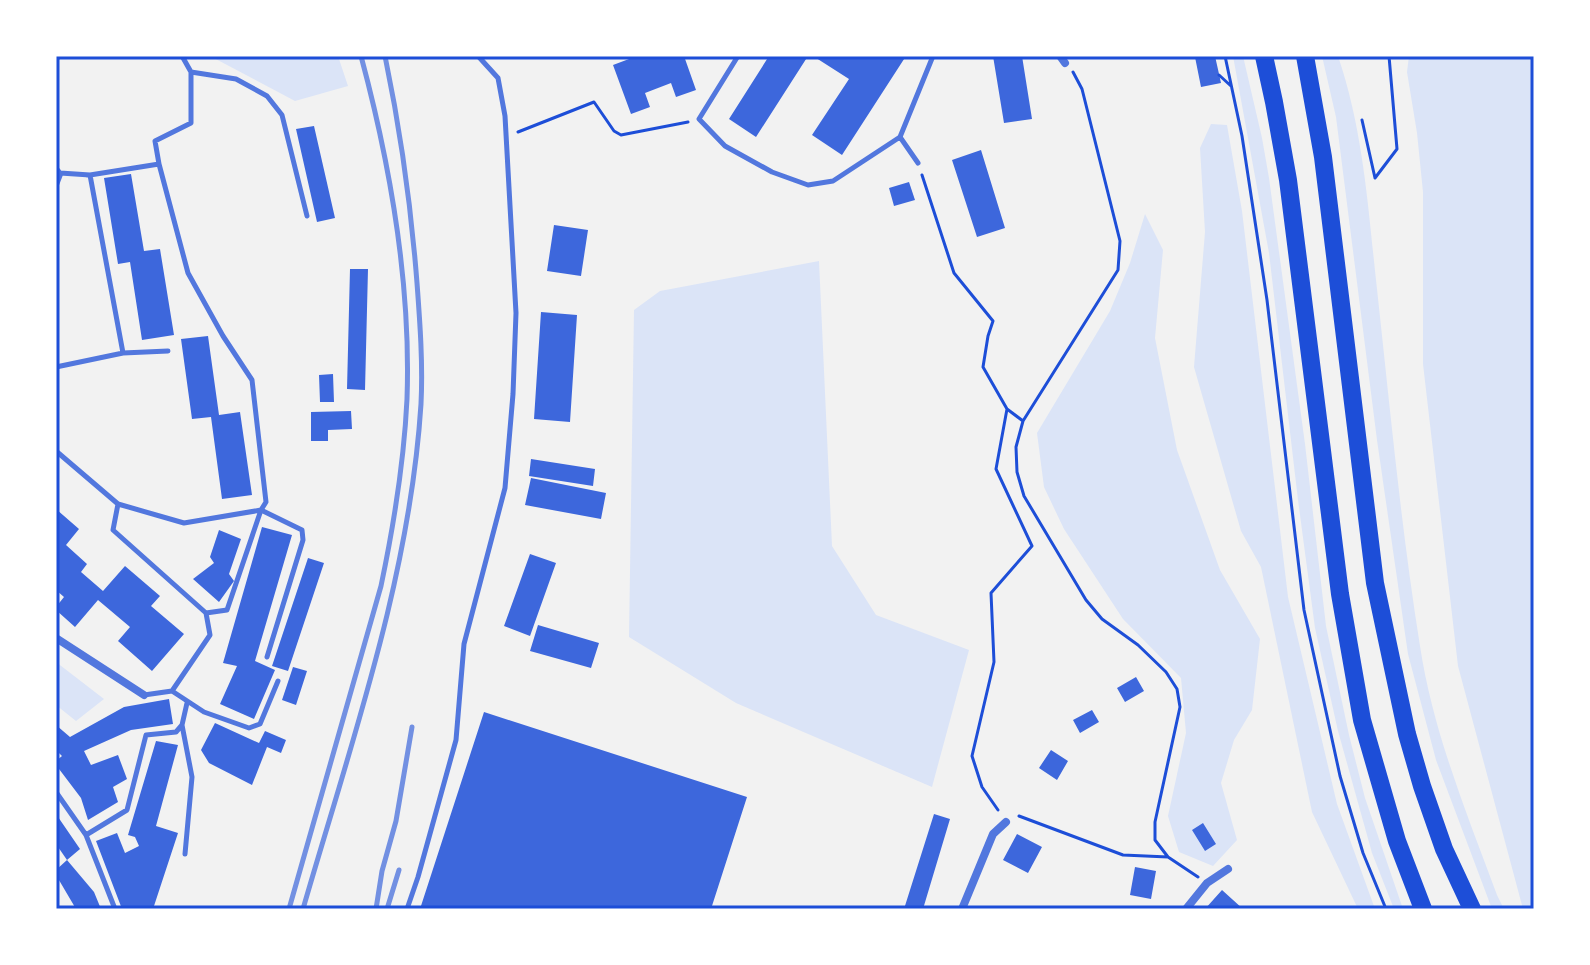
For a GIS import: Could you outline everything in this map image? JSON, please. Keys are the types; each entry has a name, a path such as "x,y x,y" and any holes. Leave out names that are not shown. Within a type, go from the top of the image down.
{"main road":[{"path":"1264,56 1288,180 1340,594 1362,720 1397,841 1423,909"},
{"path":"1305,56 1323,157 1375,583 1407,734 1422,786 1444,849 1472,909"}],"street":[{"path":"56,638 144,695"},
{"path":"962,909 993,834 1006,822"},
{"path":"1186,909 1207,883 1228,869"}],"lane":[{"path":"182,56 191,72 191,123 155,141 159,164 188,273 252,380 266,502 227,610 206,613"},
{"path":"407,909 456,740 464,644 505,488 513,394 516,313 505,116 498,78 478,56"},
{"path":"738,56 699,119 725,146 772,172 808,185 833,181 900,137 933,56"},
{"path":"191,72 236,79 267,96 282,115 307,216"},
{"path":"900,137 918,163"},
{"path":"56,186 58,171 90,175 159,164"},
{"path":"90,175 123,353"},
{"path":"56,367 123,353 168,351"},
{"path":"56,451 118,504 184,523 261,510 302,530 303,540 267,657"},
{"path":"118,504 113,530 206,613 210,635 172,691"},
{"path":"144,695 172,691 204,712 249,728 260,724 278,681"},
{"path":"185,854 192,777 182,725 187,703"},
{"path":"86,835 127,810 146,735 176,732 182,725"},
{"path":"56,792 86,835 115,909"}],"path":[{"path":"1225,56 1242,136 1267,300 1304,610 1340,776 1363,853 1386,909"},
{"path":"1362,120 1375,178 1397,149 1389,56"},
{"path":"1062,60 1082,89 1120,241 1118,270 1023,421 1016,447 1017,472 1024,496 1086,600 1102,619 1148,654 1177,689 1180,707 1155,822 1155,840 1168,857 1207,883"},
{"path":"1219,75 1232,87"},
{"path":"507,137 594,102 614,131 621,135 699,119"},
{"path":"918,163 954,273 993,321 983,367 1007,409 1023,421"},
{"path":"1007,409 996,469 1032,546 991,593 994,662 972,756 982,787 1006,822 1021,816 1123,855 1168,857"}],"shaded area":[{"path":"210,56 338,56 348,86 295,101"},
{"path":"1233,56 1243,56 1269,178 1326,626 1365,798 1403,909 1394,909 1372,853 1338,731 1315,628 1269,253"},
{"path":"1322,56 1338,56 1359,142 1368,200 1401,512 1426,678 1452,772 1504,909 1492,909 1436,760 1408,654 1336,117"},
{"path":"1409,56 1534,56 1534,909 1523,909 1458,666 1423,364 1423,192 1407,72"},
{"path":"1211,124 1227,125 1242,211 1288,597 1337,804 1375,909 1358,909 1312,812 1261,567 1241,531 1194,367 1205,232 1200,148"},
{"path":"1145,214 1163,250 1155,338 1177,450 1220,570 1260,639 1252,710 1234,740 1221,783 1237,840 1213,866 1179,852 1168,816 1186,733 1181,678 1123,619 1064,529 1044,487 1037,433 1110,311 1130,263"},
{"path":"819,261 832,546 876,615 969,650 932,787 736,703 629,637 634,310 660,291"},
{"path":"56,662 104,699 76,721 56,705"}],"building":[{"path":"637,56 684,56 696,90 676,97 671,83 645,93 650,107 631,114 613,65"},
{"path":"769,56 808,56 756,137 729,119"},
{"path":"813,56 906,56 842,155 812,135 849,79"},
{"path":"993,56 1022,56 1032,119 1004,123"},
{"path":"1215,56 1221,83 1201,87 1195,57"},
{"path":"314,126 335,218 317,222 296,129"},
{"path":"981,150 1005,228 977,237 952,160"},
{"path":"131,174 144,251 160,249 174,335 142,340 130,262 118,264 104,178"},
{"path":"909,182 915,200 894,206 889,188"},
{"path":"554,225 588,230 581,276 547,271"},
{"path":"350,269 368,269 365,390 347,389"},
{"path":"541,312 577,315 570,422 534,419"},
{"path":"208,336 219,415 240,412 252,495 222,499 211,417 192,419 181,339"},
{"path":"333,374 334,402 320,402 319,375"},
{"path":"351,411 352,429 328,430 328,441 311,441 311,412"},
{"path":"531,459 595,469 593,486 529,476"},
{"path":"531,478 606,493 601,519 525,505"},
{"path":"56,509 79,529 66,545 87,564 81,572 103,591 125,566 160,596 151,606 184,634 152,671 118,641 130,627 98,600 75,627 56,610 64,597 56,590"},
{"path":"262,527 292,535 255,661 275,670 254,719 220,704 237,666 223,663"},
{"path":"219,530 241,539 229,574 234,581 219,602 193,579 214,563 210,557"},
{"path":"530,554 556,563 530,636 504,626"},
{"path":"308,558 324,563 288,671 272,666"},
{"path":"538,625 599,643 591,668 530,651"},
{"path":"293,667 307,671 296,705 282,700"},
{"path":"1136,677 1144,691 1125,702 1117,688"},
{"path":"169,699 173,724 131,730 84,751 91,765 118,755 127,779 113,787 118,802 88,820 81,798 56,765 62,756 56,750 56,725 70,737 124,707"},
{"path":"1092,710 1099,722 1080,733 1073,720"},
{"path":"484,712 747,797 711,909 420,909"},
{"path":"215,723 259,743 265,731 286,740 281,753 267,747 252,785 209,763 201,750"},
{"path":"156,741 178,745 156,826 178,833 153,909 122,909 96,841 117,833 125,853 139,846 135,837 128,835"},
{"path":"1051,750 1068,761 1057,780 1039,768"},
{"path":"56,814 80,849 67,860 56,844"},
{"path":"934,814 950,819 923,909 904,909"},
{"path":"1203,823 1216,844 1205,851 1192,830"},
{"path":"1017,834 1042,847 1028,873 1003,860"},
{"path":"67,860 94,892 101,909 76,909 56,875 56,870"},
{"path":"1135,867 1156,871 1151,899 1130,895"},
{"path":"1222,890 1243,909 1205,909"}],"railway":[{"path":"289,909 381,586 398,493 406,423 406,313 402,270 381,139 361,56"},
{"path":"303,909 376,659 405,533 415,469 421,404 420,328 412,225 385,56"},
{"path":"376,909 382,871 396,821 412,727"},
{"path":"387,909 399,870"}]}
